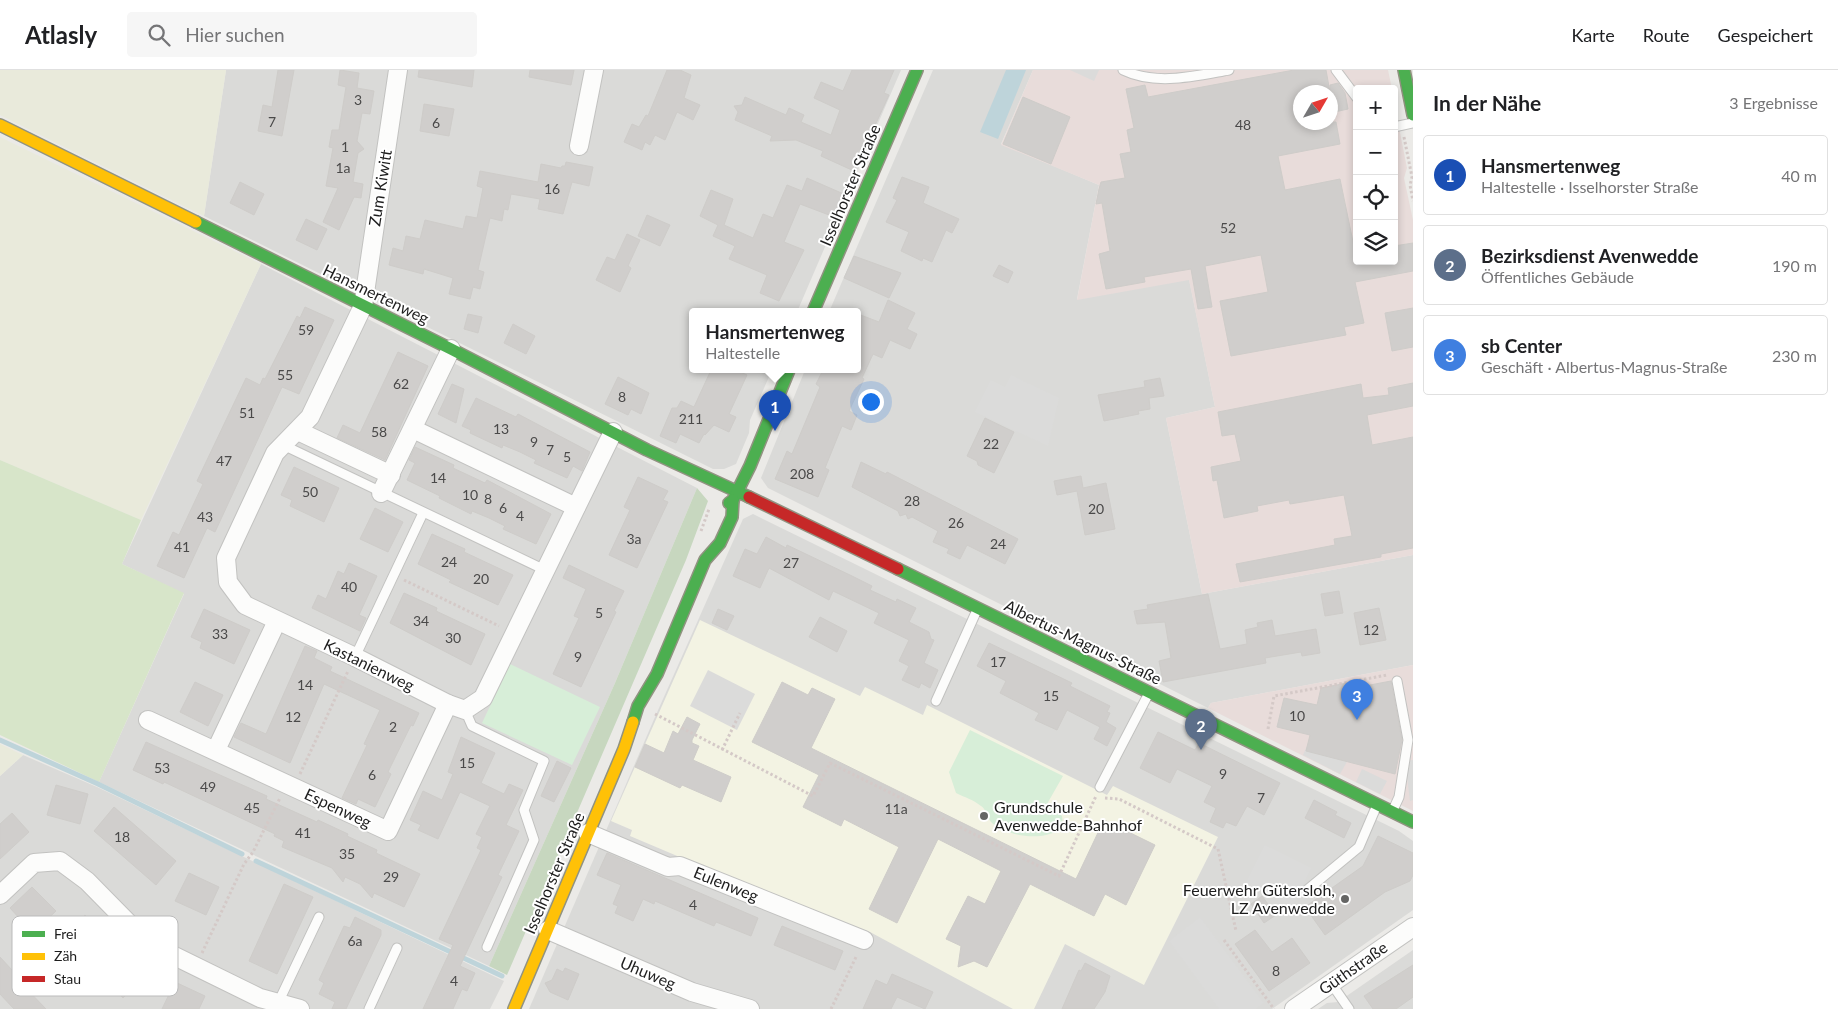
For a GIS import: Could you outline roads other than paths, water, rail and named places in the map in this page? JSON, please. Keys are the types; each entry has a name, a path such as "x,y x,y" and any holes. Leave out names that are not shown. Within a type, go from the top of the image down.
{"street":[{"name":"Zum Kiwitt","path":"363,306 398,70"},
{"path":"579,146 594,70"},
{"name":"Isselhorster Straße","path":"815,308 917,70"},
{"path":"1404,70 1413,115"},
{"name":"Hansmertenweg","path":"0,125 452,349 722,486 736,495"},
{"name":"Kastanienweg","path":"363,306 310,417 275,453 226,558 228,582 235,595 245,605 448,704 465,710"},
{"path":"382,493 452,349"},
{"name":"Isselhorster Straße","path":"514,1009 624,750 648,711 654,697 657,675 706,560 720,543 732,517 736,495 788,373"},
{"path":"413,429 576,507"},
{"path":"298,431 390,475"},
{"path":"465,710 483,698 613,432"},
{"name":"Isselhorster Straße","path":"719,511 736,495"},
{"name":"Albertus-Magnus-Straße","path":"736,495 978,608 1413,822"},
{"name":"Isselhorster Straße","path":"706,539 706,560"},
{"path":"216,750 278,621"},
{"name":"Espenweg","path":"148,720 388,831 448,704"},
{"name":"Eulenweg","path":"588,833 668,867 680,866 864,940"},
{"path":"0,895 34,863 60,861 88,881 122,916"},
{"name":"Güthstraße","path":"1294,1009 1413,927"},
{"name":"Uhuweg","path":"548,930 692,992 750,1009"},
{"path":"178,958 260,998 300,1009"}],"lane":[{"path":"1123,70 1131,74 1176,80 1229,70"},
{"path":"1336,70 1353,93"},
{"path":"1398,126 1413,123"},
{"path":"283,445 545,570"},
{"path":"355,657 423,513"},
{"path":"936,702 978,608"},
{"path":"1392,812 1399,797 1408,740 1397,681"},
{"path":"1100,787 1149,693"},
{"path":"465,710 472,726 544,761 524,810 534,840 486,947"},
{"path":"1307,890 1359,847 1378,805"},
{"path":"278,1003 319,917"},
{"path":"369,1009 397,948"},
{"path":"1331,983 1350,1009"}],"water":[{"path":"1006,70 1026,70 998,139 980,132"}],"waterway":[{"path":"0,740 98,784 242,854"},
{"path":"256,861 502,976"}],"place":[{"name":"Hansmertenweg","path":"775,431"},
{"name":"sb Center","path":"1357,720"},
{"name":"Bezirksdienst Avenwedde","path":"1201,750"},
{"name":"Grundschule Avenwedde-Bahnhof","path":"984,816"},
{"name":"Feuerwehr Gütersloh, LZ Avenwedde","path":"1345,899"}]}
